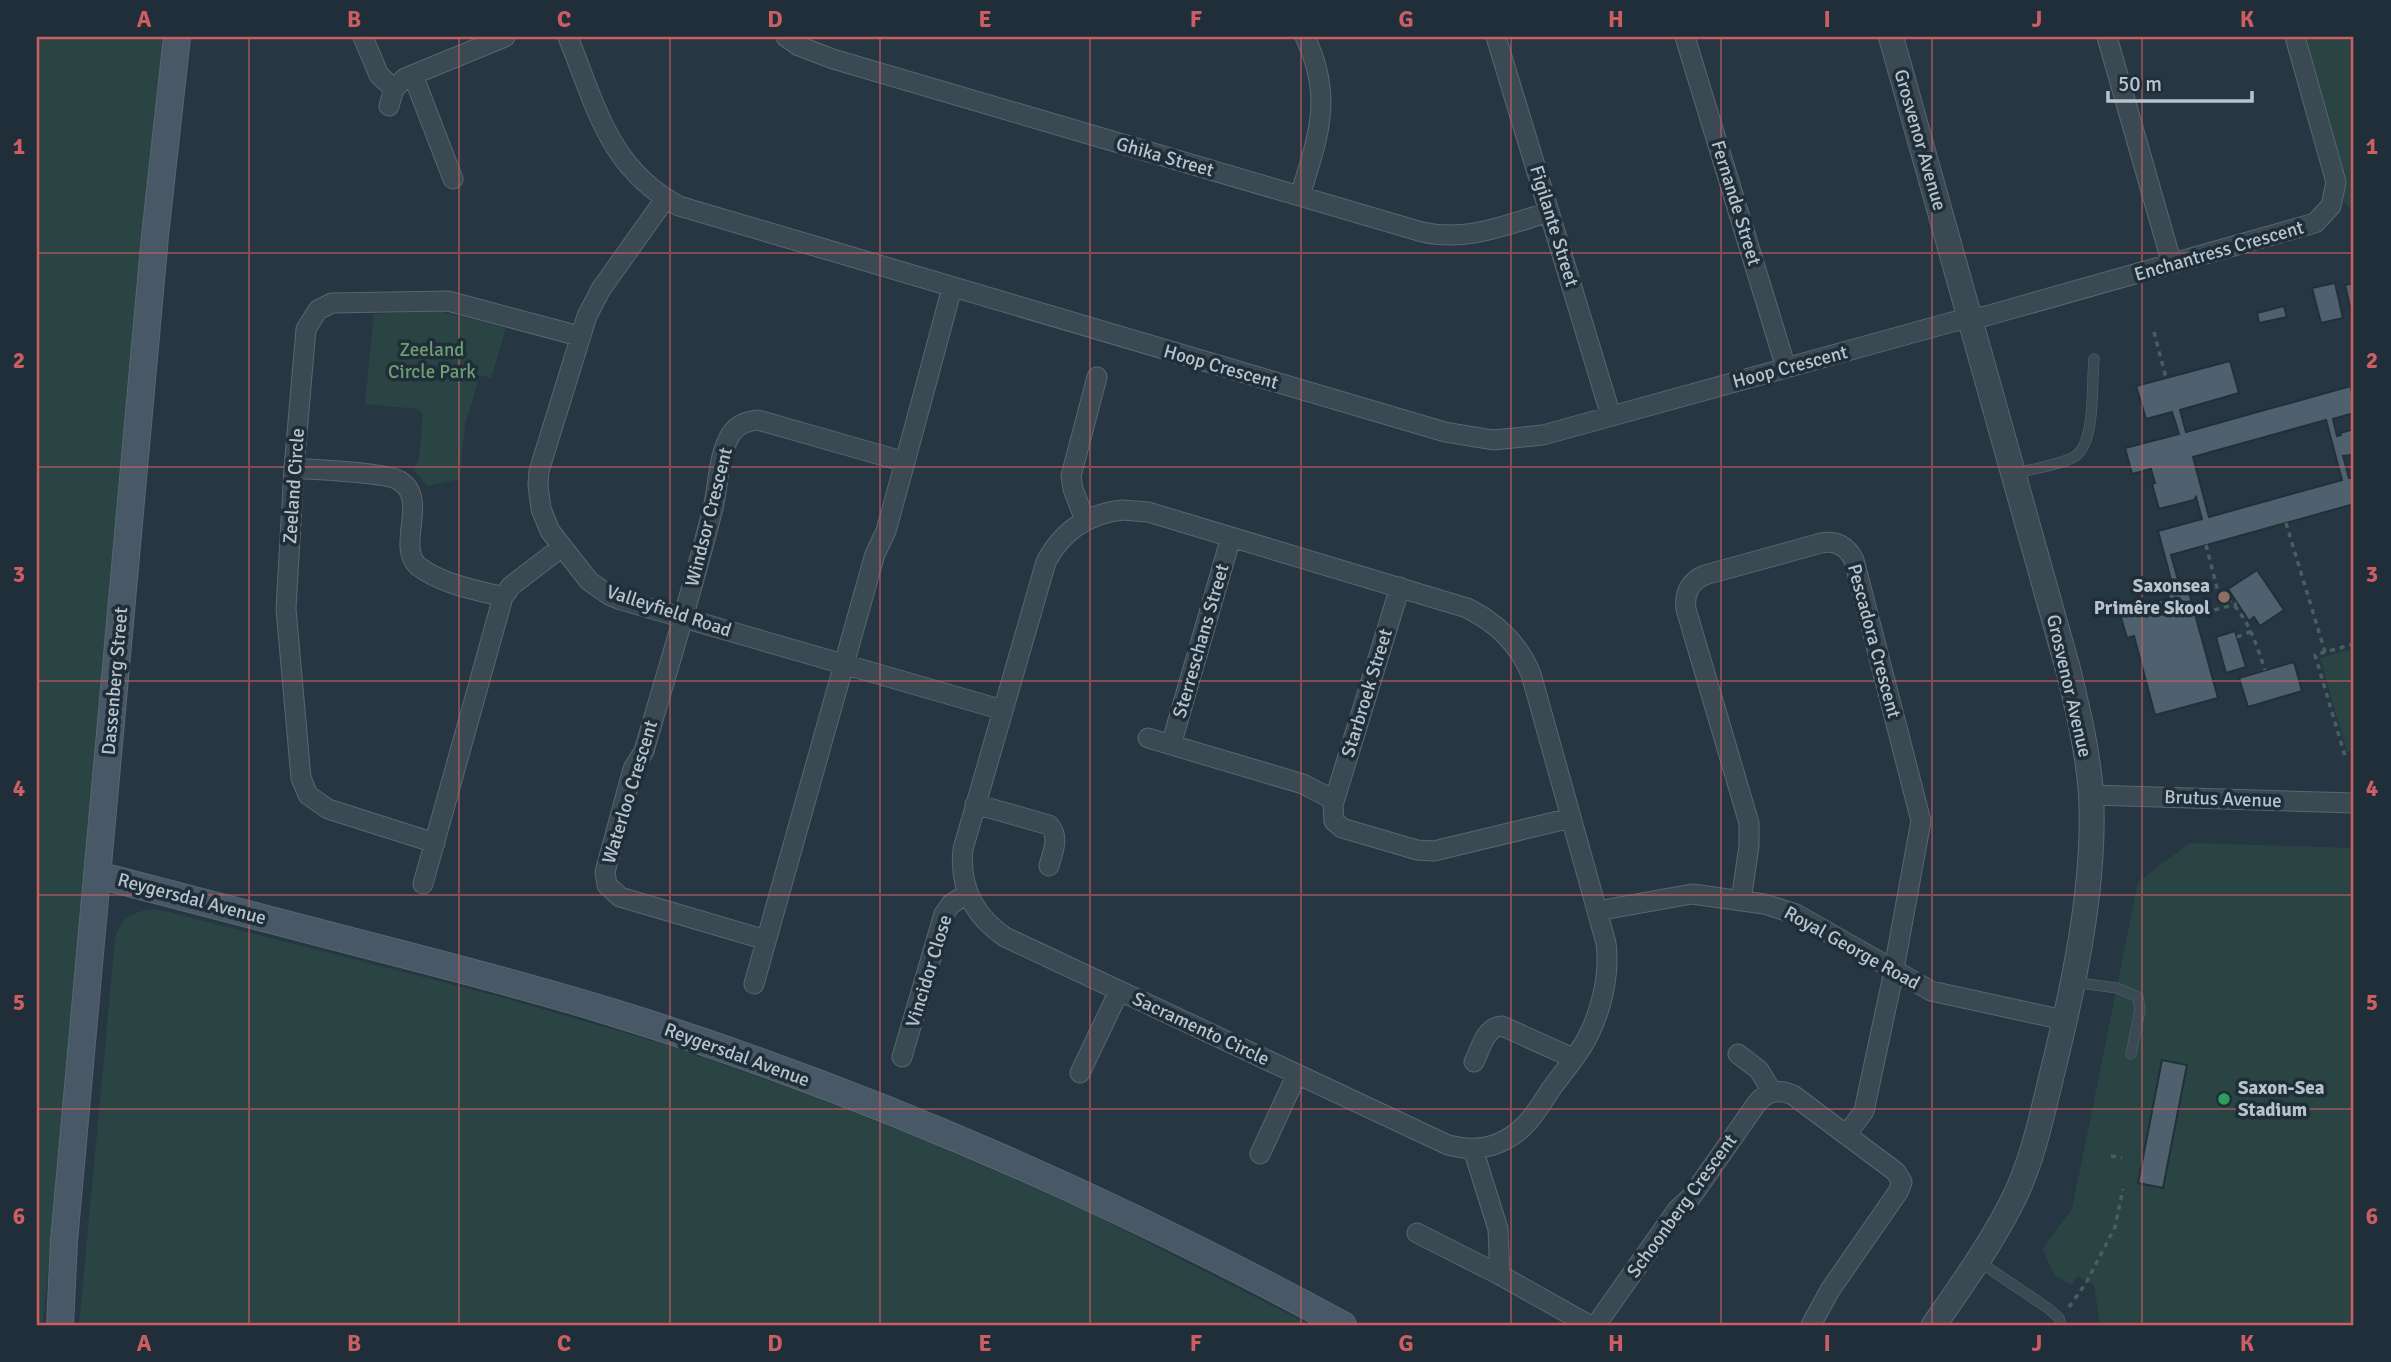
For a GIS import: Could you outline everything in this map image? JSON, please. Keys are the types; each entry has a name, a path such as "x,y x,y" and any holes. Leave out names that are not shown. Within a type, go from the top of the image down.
{"main road":[{"name":"Dassenberg Street","path":"60,1325 64,1241 154,250 177,37"},
{"name":"Reygersdal Avenue","path":"98,875 620,1014 757,1061 1047,1179 1189,1246 1343,1325"}],"street":[{"path":"363,37 391,98 399,83 413,75 505,37"},
{"name":"Hoop Crescent","path":"568,37 615,147 638,178 666,199 699,214 1461,436 1493,440 1526,439 1970,319"},
{"name":"Ghika Street","path":"786,37 799,46 833,59 1422,232 1445,236 1476,234 1549,212"},
{"path":"1300,196 1320,130 1322,113 1320,82 1305,37"},
{"name":"Figilante Street","path":"1496,37 1611,416"},
{"name":"Fernande Street","path":"1685,37 1786,368"},
{"name":"Grosvenor Avenue","path":"1891,37 2075,698 2091,795 2089,876 2071,982 2042,1114 2028,1163 2012,1202 1978,1261 1934,1325"},
{"path":"2107,37 2172,264"},
{"name":"Enchantress Crescent","path":"1970,319 2308,227 2322,218 2332,206 2336,190 2335,173 2295,37"},
{"path":"413,75 453,179"},
{"name":"Valleyfield Road","path":"666,199 601,289 579,336 540,471 538,485 544,520 589,581 609,595 1003,710"},
{"path":"754,984 875,554 886,531 952,288"},
{"name":"Zeeland Circle","path":"435,843 328,809 309,795 301,778 286,609 306,329 313,316 324,306 340,301 448,301 579,336"},
{"path":"1085,520 1071,476 1097,377"},
{"name":"Windsor Crescent","path":"682,617 713,508 716,481 729,439 737,426 758,420 905,462"},
{"path":"294,468 400,480 410,492 412,500 410,550 414,561 445,581 503,597"},
{"name":"Sacramento Circle","path":"1135,510 1231,537 1467,608 1496,625 1517,647 1531,674 1606,943 1606,975 1588,1037 1525,1126 1505,1140 1473,1149 1448,1145 1005,937 982,919 967,894 963,879 962,857 975,804 1046,562 1062,538 1085,520 1109,511 1135,510"},
{"name":"Sterreschans Street","path":"1171,745 1231,537"},
{"name":"Pescadora Crescent","path":"1741,901 1749,846 1749,823 1686,609 1686,594 1693,582 1705,575 1821,543 1835,542 1847,549 1853,560 1920,813 1919,839 1893,970"},
{"path":"423,884 503,597 511,586 562,547"},
{"name":"Starbroek Street","path":"1334,800 1400,587"},
{"name":"Waterloo Crescent","path":"682,617 644,751 634,769 606,866 606,879 611,890 620,897 766,940"},
{"name":"Sterreschans Street","path":"1148,738 1303,783 1334,800"},
{"name":"Brutus Avenue","path":"2091,795 2354,803"},
{"path":"1334,800 1332,816 1342,828 1425,851 1442,850 1571,818"},
{"path":"975,804 1049,825 1056,841 1049,866"},
{"name":"Vincidor Close","path":"902,1057 944,914 951,904 967,894"},
{"name":"Royal George Road","path":"1597,911 1692,894 1781,908 1797,914 1941,995 2064,1020"},
{"path":"1846,1135 1864,1111 1893,970"},
{"path":"1080,1073 1119,991"},
{"path":"1474,1062 1488,1032 1497,1026 1573,1058"},
{"path":"1738,1054 1759,1070 1772,1092 1793,1095 1901,1178 1901,1188 1830,1290 1811,1325"},
{"path":"1260,1154 1297,1074"},
{"name":"Schoonberg Crescent","path":"1596,1325 1677,1210 1692,1196 1756,1103 1772,1092"},
{"path":"1473,1149 1498,1229 1500,1275"},
{"path":"1417,1234 1500,1275 1589,1325"}],"lane":[{"path":"2013,474 2072,458 2086,445 2094,359"},
{"path":"2071,982 2117,988 2137,997 2140,1010 2131,1054"},
{"path":"1978,1261 2037,1301 2060,1322"}],"path":[{"path":"2154,332 2166,378"},
{"path":"2286,523 2325,652"},
{"path":"2206,545 2218,592 2236,604 2252,631 2265,670"},
{"path":"2195,615 2236,604"},
{"path":"2237,637 2252,631"},
{"path":"2345,755 2315,655 2354,644"},
{"path":"2111,1156 2122,1158"},
{"path":"2060,1322 2086,1283 2115,1227 2123,1189"}],"green space":[{"path":"37,37 163,37 43,1325 37,1325"},
{"path":"2303,37 2354,37 2354,214 2344,201 2343,171"},
{"name":"Zeeland Circle Park","path":"438,311 506,328 491,378 480,375 465,425 459,479 427,486 414,470 419,458 423,414 418,409 365,404 374,314"},
{"path":"2354,648 2354,750 2347,752 2320,658"},
{"name":"Saxon-Sea Stadium","path":"2190,843 2354,848 2354,1325 2100,1325 2094,1285 2078,1276 2071,1285 2054,1275 2043,1249 2072,1209 2138,882"},
{"path":"157,909 497,996 667,1045 813,1096 931,1143 1092,1214 1310,1325 79,1325 115,940 120,926 130,916"}],"building":[{"path":"2335,283 2343,318 2321,323 2312,288"},
{"path":"2354,283 2354,319 2353,320 2345,285"},
{"path":"2284,306 2287,317 2259,323 2257,313"},
{"path":"2230,361 2239,393 2180,410 2186,432 2351,386 2354,413 2333,419 2337,436 2354,429 2354,455 2343,456 2349,478 2354,477 2354,504 2171,555 2182,594 2189,592 2218,698 2155,715 2134,636 2127,638 2120,614 2127,612 2126,609 2169,598 2167,589 2173,587 2158,531 2202,519 2196,497 2194,500 2159,509 2151,469 2132,474 2125,448 2179,434 2172,412 2146,419 2136,386","holes":["2326,420 2342,480 2209,517 2193,457"]},
{"path":"2257,570 2284,610 2260,626 2254,617 2249,621 2228,589"},
{"path":"2235,631 2246,667 2226,673 2216,637"},
{"path":"2294,662 2302,691 2248,707 2239,678"},
{"path":"2162,1060 2187,1065 2163,1188 2138,1183"}],"place":[{"name":"Saxonsea Primêre Skool","path":"2224,597"},
{"name":"Saxon-Sea Stadium","path":"2224,1099"}]}
